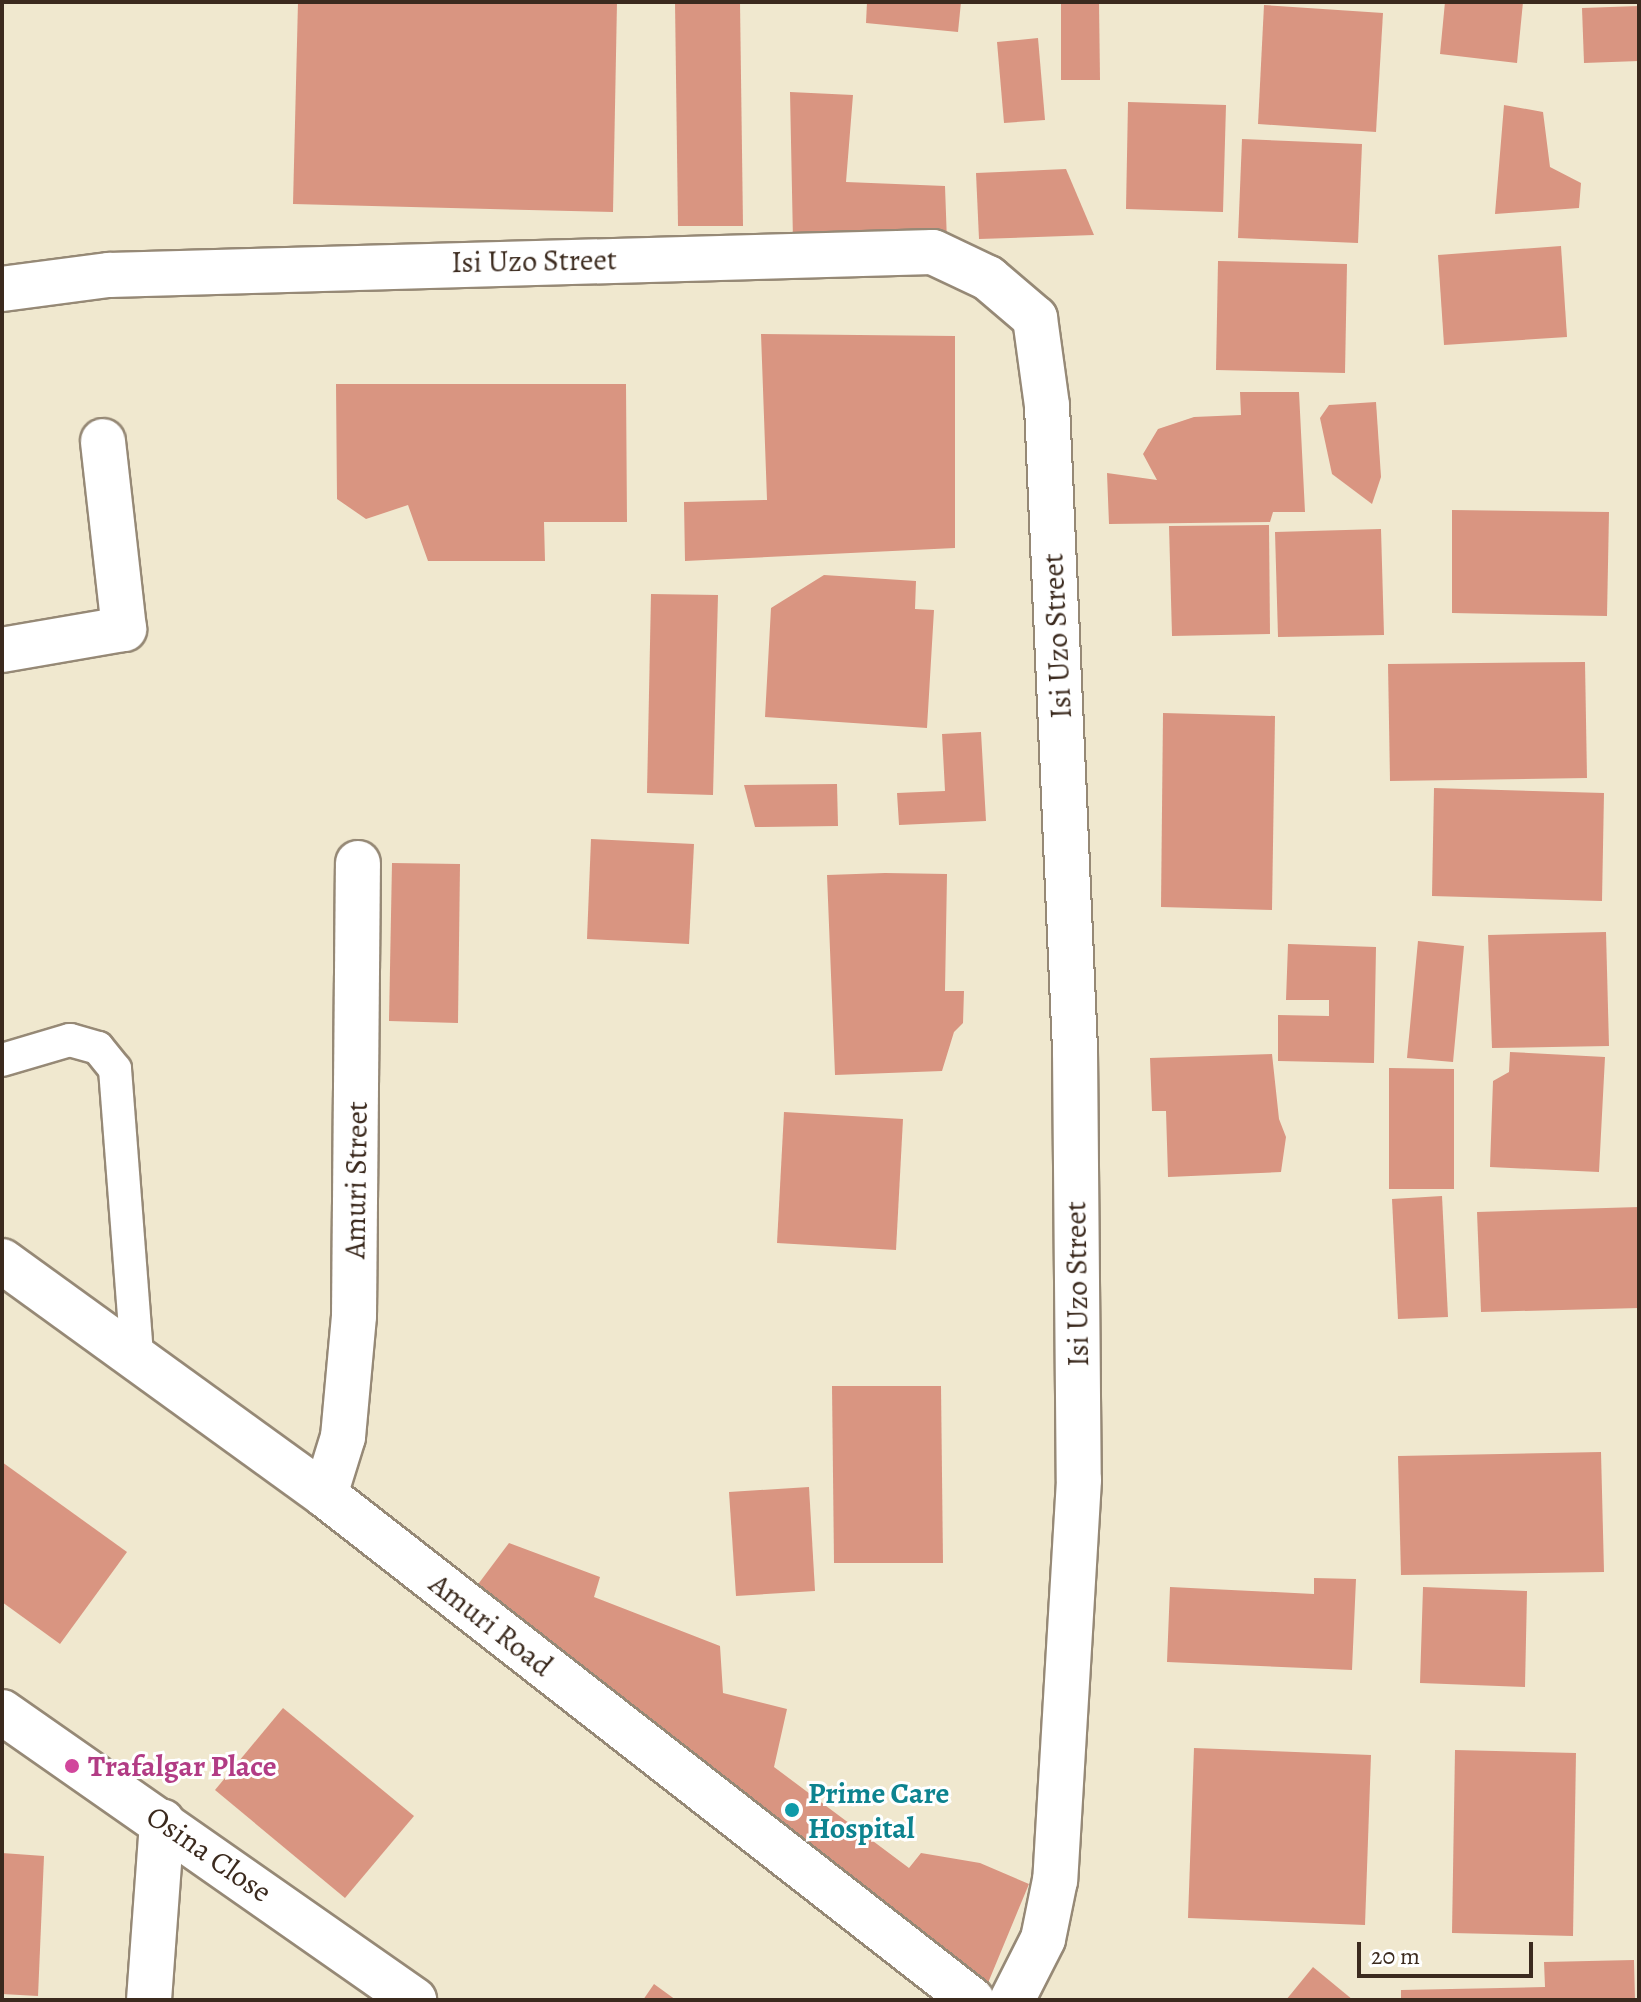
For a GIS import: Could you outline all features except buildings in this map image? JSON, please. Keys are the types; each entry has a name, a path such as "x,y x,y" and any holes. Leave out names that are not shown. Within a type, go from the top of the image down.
{"street":[{"name":"Isi Uzo Street","path":"2,289 109,275 933,252 988,278 1035,318 1047,406 1075,1051 1079,1480 1055,1880 1043,1939 1012,2000"},
{"path":"2,650 124,629 103,441"},
{"name":"Amuri Street","path":"325,1495 343,1437 354,1316 358,863"},
{"name":"Amuri Road","path":"2,1261 325,1495 972,2000"},
{"name":"Osina Close","path":"2,1712 414,2000"},
{"path":"149,2000 162,1821"}],"lane":[{"path":"2,1060 70,1040 98,1048 115,1069 137,1358"}],"place":[{"name":"Trafalgar Place","path":"72,1766"},
{"name":"Prime Care Hospital","path":"792,1810"}]}
